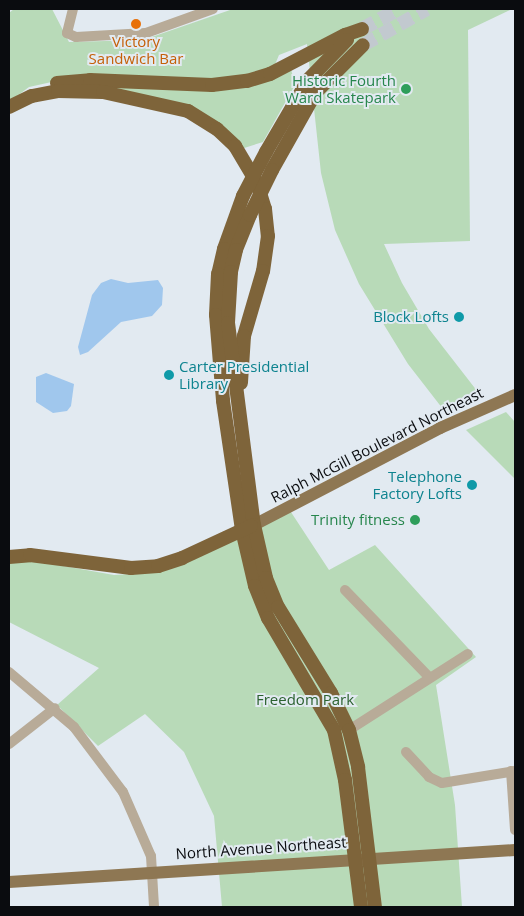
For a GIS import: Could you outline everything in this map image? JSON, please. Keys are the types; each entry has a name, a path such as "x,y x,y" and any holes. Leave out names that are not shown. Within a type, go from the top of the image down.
{"highway":[{"path":"10,106 43,87 74,80 222,85 259,78 345,35 362,29 316,70 295,99 243,196 224,249 216,309 220,375 248,528 278,608 331,694 349,730 358,767 375,907"},
{"path":"361,907 345,780 334,730 268,618 255,586 248,528 239,411 230,342 228,296 236,250 250,215 298,119 332,72 363,45"},
{"path":"10,106 43,94 76,90 158,102 205,120 241,153 263,200 268,236 263,270 244,336 239,411"},
{"path":"9,557 30,556 131,568 158,566 182,558 248,528"}],"main road":[{"name":"Ralph McGill Boulevard Northeast","path":"248,528 440,428 515,395"},
{"name":"North Avenue Northeast","path":"9,882 515,850"}],"street":[{"path":"73,9 67,33 76,37 146,33 213,9"},
{"path":"344,590 430,678"},
{"path":"349,730 468,654"},
{"path":"9,672 55,708 91,747 122,792 146,840 152,872 154,907"},
{"path":"9,744 55,708"},
{"path":"406,752 429,777 442,783 513,771 515,830"}],"green space":[{"path":"14,9 52,9 69,42 143,40 233,9 512,9 468,30 470,241 384,244 402,283 429,329 481,396 446,413 408,364 359,284 335,230 321,173 307,44 279,55 274,67 227,81 65,79 29,87 9,102 9,13"},
{"path":"291,69 295,85 263,142 241,149 206,118 51,87 162,85"},
{"path":"506,412 515,422 515,479 466,430"},
{"name":"Freedom Park","path":"285,503 329,570 375,545 476,657 436,685 455,805 462,907 222,907 214,816 184,752 145,714 98,746 57,705 99,668 9,622 9,561 41,562 114,575 149,573"}],"water":[{"path":"111,279 128,283 158,280 163,288 162,305 152,316 121,322 88,352 80,355 78,347 92,295 101,283"},
{"path":"46,373 74,384 71,406 67,411 53,413 36,402 36,377"}],"tunnel":[{"path":"362,29 399,9"},
{"path":"363,45 427,9"}],"place":[{"name":"Victory Sandwich Bar","path":"136,24"},
{"name":"Historic Fourth Ward Skatepark","path":"406,89"},
{"name":"Block Lofts","path":"459,317"},
{"name":"Carter Presidential Library","path":"169,375"},
{"name":"Telephone Factory Lofts","path":"472,485"},
{"name":"Trinity fitness","path":"415,520"}]}
